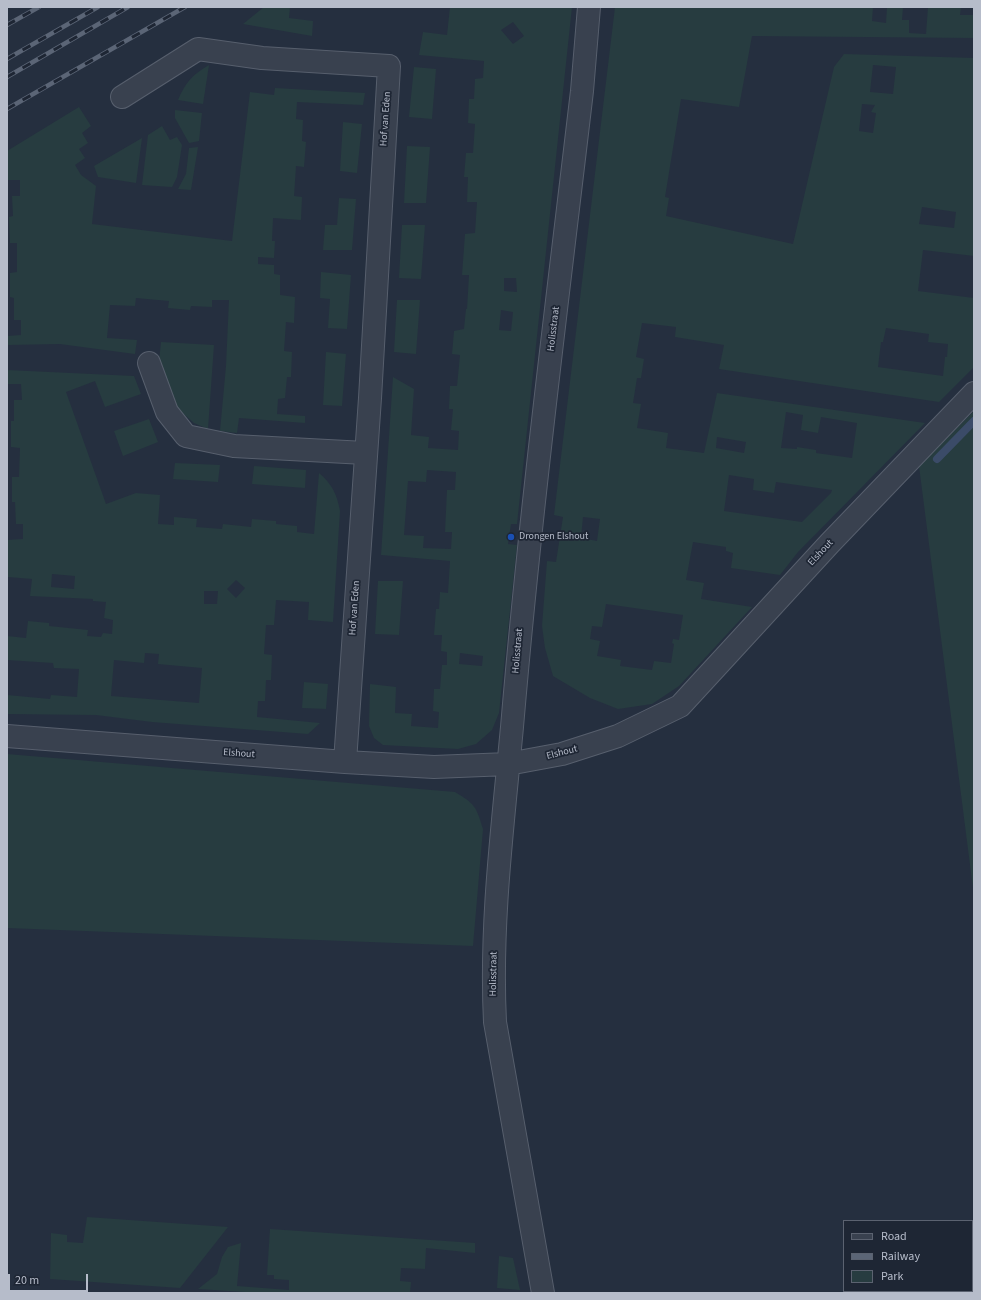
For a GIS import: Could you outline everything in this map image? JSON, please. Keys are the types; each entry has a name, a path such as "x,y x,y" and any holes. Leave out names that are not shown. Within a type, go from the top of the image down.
{"street":[{"name":"Holisstraat","path":"543,1293 495,1022 493,980 502,826 520,624 582,91 589,7"},
{"name":"Hof van Eden","path":"122,97 198,49 262,58 389,66 370,398 365,453 345,762"},
{"path":"150,363 167,412 186,436 234,446 365,453"},
{"name":"Elshout","path":"7,736 345,762 434,767 508,764 562,754 618,736 680,706 830,543 974,393"}],"green space":[{"path":"264,7 290,7 289,18 313,21 312,36 243,24"},
{"path":"450,7 572,7 517,524 511,524 508,544 517,545 499,713 492,730 476,744 458,749 383,745 374,738 369,726 370,684 396,687 395,713 412,714 411,726 438,728 439,712 433,711 434,689 440,689 442,665 447,665 447,652 441,651 442,635 434,635 436,609 439,609 440,592 448,593 450,561 381,555 393,377 414,389 411,435 429,437 428,448 458,450 459,431 451,430 453,409 449,409 450,386 457,386 460,355 452,354 454,331 464,329 469,275 462,275 465,234 475,233 477,202 467,202 468,177 464,177 466,153 473,153 475,124 468,123 469,99 474,99 475,79 483,78 484,61 419,55 423,32 447,35","holes":["513,22 524,36 513,44 501,30","504,278 516,278 517,292 504,291","501,310 513,312 511,331 499,330","427,470 456,472 455,490 447,490 445,532 452,532 451,549 423,548 424,536 404,535 408,481 426,482","460,653 483,656 482,666 459,664"]},
{"path":"615,7 873,7 872,21 886,23 887,7 903,7 902,20 909,20 909,33 926,34 928,7 961,7 960,15 974,15 974,38 752,36 739,107 681,99 665,197 669,198 666,216 793,244 834,67 844,54 974,58 974,256 923,250 918,291 974,298 974,367 939,402 719,369 724,345 675,337 676,327 642,323 636,357 644,359 641,378 637,378 633,403 641,404 637,428 668,433 666,448 704,453 717,393 925,423 798,552 780,575 731,568 733,553 726,551 726,547 693,542 686,580 704,583 701,599 752,607 679,686 652,704 618,709 590,698 553,676 545,648 542,626 547,561 556,562 563,517 554,515","holes":["873,65 896,67 893,94 870,92","862,104 875,105 871,112 876,113 873,133 859,131","922,207 956,212 954,228 919,224","886,328 929,334 928,342 948,344 943,376 878,367 881,342 883,342","786,412 803,415 801,430 818,433 821,417 857,423 852,458 816,453 816,450 797,447 797,449 781,448","717,437 746,442 744,453 716,448","729,475 754,479 753,490 774,493 776,482 832,490 831,493 802,522 724,511","583,517 600,519 597,541 581,538","606,604 683,615 679,640 673,639 672,643 674,644 671,663 654,661 652,670 620,666 621,660 597,656 600,641 590,639 592,626 602,627"]},
{"path":"209,65 203,104 178,100 190,80 198,72"},
{"path":"414,67 436,69 432,119 409,117"},
{"path":"275,88 365,93 363,105 297,102 296,119 303,120 302,141 306,142 304,167 296,166 294,196 302,197 301,220 273,218 272,241 275,241 274,258 258,257 258,264 274,265 274,274 280,275 280,295 295,297 294,323 286,322 284,351 292,352 291,377 287,377 285,398 278,399 277,414 305,416 305,423 239,418 237,433 220,431 226,366 229,300 212,300 212,307 191,306 190,310 168,308 169,301 136,298 135,306 110,305 107,338 137,340 135,354 60,344 7,345 7,336 21,335 21,320 14,320 14,298 10,297 10,273 17,272 17,243 10,243 9,217 13,216 12,196 20,196 20,180 7,180 7,151 79,107 91,126 82,133 88,143 79,149 85,158 75,165 81,175 96,186 92,224 232,241 250,92 274,95"},
{"path":"175,110 202,113 199,141 189,143 175,118"},
{"path":"343,122 362,124 357,173 340,171"},
{"path":"162,126 170,140 177,137 182,145 177,177 172,187 142,185 148,135"},
{"path":"142,138 136,183 98,177 94,166"},
{"path":"407,146 430,147 426,203 404,203"},
{"path":"198,147 191,190 178,189 186,174 189,148"},
{"path":"339,198 356,199 352,250 323,250 325,225 337,225"},
{"path":"402,225 425,225 421,279 399,278"},
{"path":"321,272 351,275 347,329 328,328 330,299 320,298"},
{"path":"397,300 420,300 416,354 394,352"},
{"path":"161,342 214,345 208,429 194,423 178,409 169,394 159,361"},
{"path":"326,352 346,354 342,406 323,405"},
{"path":"7,370 134,376 141,394 105,407 95,381 66,392 106,504 136,493 160,495 158,524 174,525 174,517 197,519 196,527 222,529 223,524 251,527 252,519 276,521 276,524 297,526 297,532 314,534 319,473 331,485 340,511 333,622 308,620 309,602 276,600 274,625 266,625 264,654 272,655 271,680 266,680 265,701 258,701 257,717 320,723 308,734 152,722 96,715 7,714 7,695 50,699 51,695 77,697 79,669 54,668 53,663 7,660 7,636 26,638 28,621 49,623 49,626 88,630 87,636 101,637 103,633 112,634 113,620 104,618 106,602 93,601 93,599 30,596 32,579 8,577 7,581 7,540 23,539 23,524 16,524 15,502 12,502 12,477 19,477 20,448 11,447 11,421 14,421 14,400 22,400 21,384 7,384","holes":["52,574 75,576 74,589 51,587","236,580 245,588 236,598 227,589","204,591 218,591 217,604 204,604","145,653 159,654 158,664 202,668 199,703 111,696 114,660 144,663"]},
{"path":"974,411 974,896 919,466"},
{"path":"149,419 158,442 123,456 114,431"},
{"path":"175,463 220,465 218,482 173,479"},
{"path":"254,466 306,470 305,488 252,484"},
{"path":"378,581 403,581 399,635 375,634"},
{"path":"304,682 328,684 326,709 302,708"},
{"path":"7,754 455,792 474,806 483,829 473,946 7,928"},
{"path":"87,1217 228,1227 180,1288 50,1279 51,1233 67,1235 67,1242 83,1243"},
{"path":"270,1229 475,1243 475,1253 426,1248 425,1269 401,1268 400,1281 411,1282 410,1293 261,1293 198,1289 217,1274 222,1257 228,1247 241,1243 237,1286 289,1290 289,1280 274,1279 274,1275 267,1275"},
{"path":"499,1256 513,1258 520,1290 497,1288"}],"waterway":[{"path":"937,459 974,421"}],"railway":[{"path":"7,25 39,7"},
{"path":"7,59 98,7"},
{"path":"7,77 128,7"},
{"path":"7,109 185,7"}],"place":[{"name":"Drongen Elshout","path":"511,537"}]}
